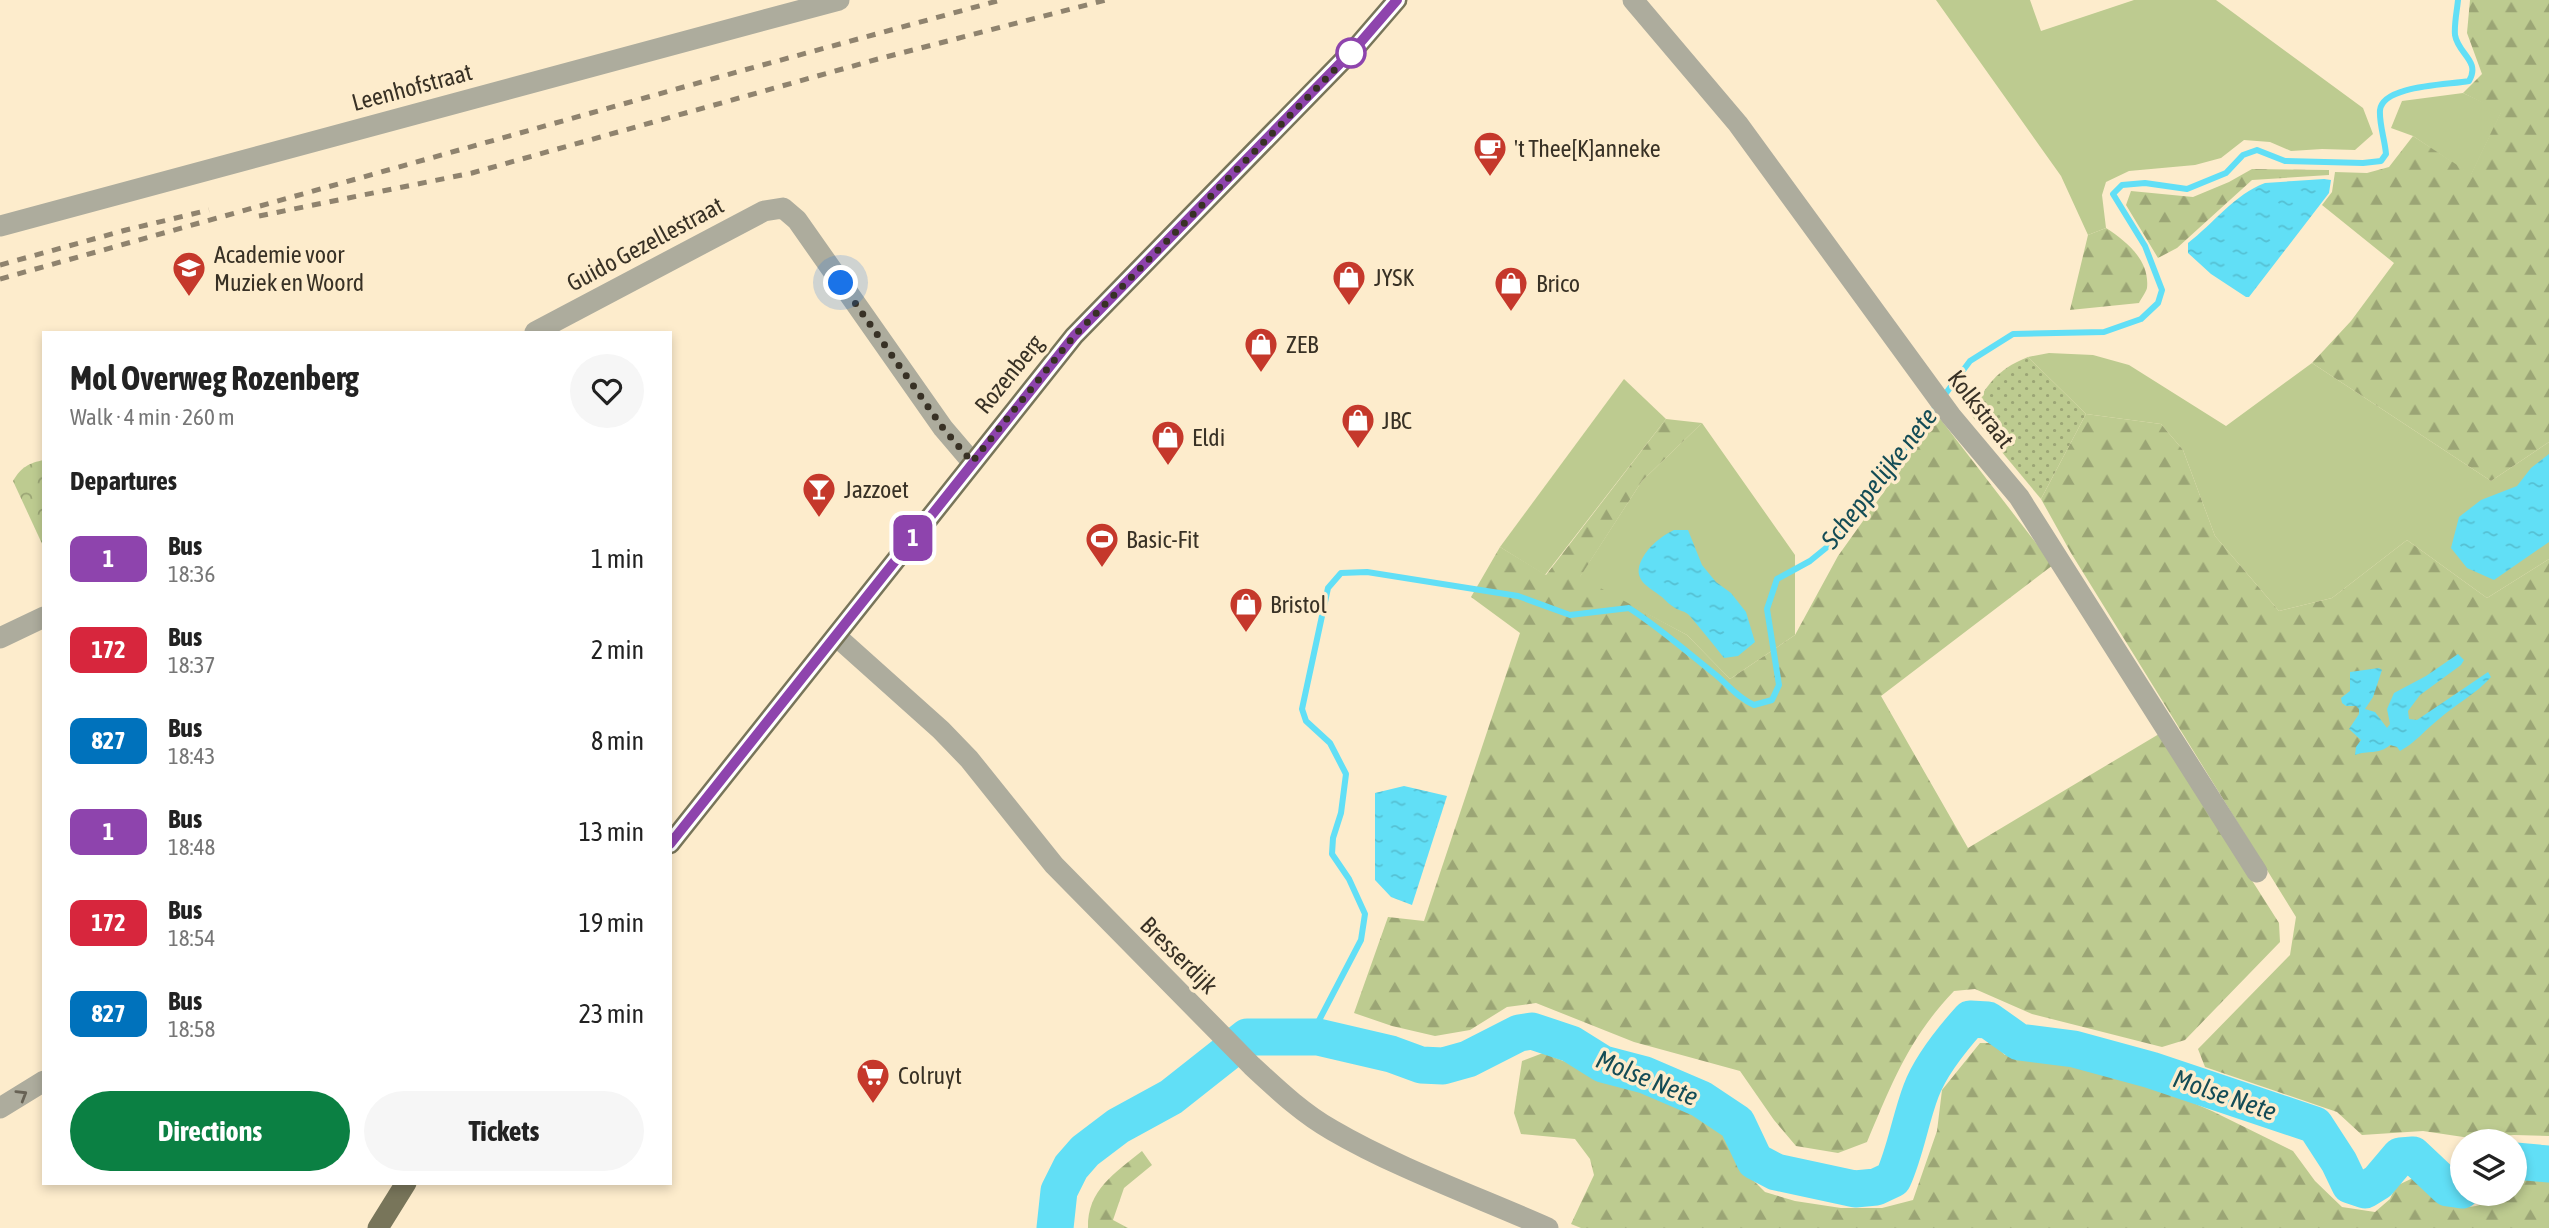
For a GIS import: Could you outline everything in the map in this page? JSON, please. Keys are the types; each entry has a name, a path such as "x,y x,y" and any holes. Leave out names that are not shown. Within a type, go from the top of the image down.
{"main road":[{"name":"Rozenberg","path":"672,841 1074,336 1359,44 1397,0"},
{"path":"378,1228 405,1185"}],"street":[{"name":"Leenhofstraat","path":"0,226 814,3 839,0"},
{"name":"Kolkstraat","path":"1633,0 1738,124 1970,442 2019,497 2257,872"},
{"name":"Guido Gezellestraat","path":"537,331 764,211 783,208 797,220 943,428 972,462"},
{"path":"0,638 42,618"},
{"name":"Bresserdijk","path":"835,636 969,758 1054,865 1225,1039 1286,1097 1332,1130 1548,1228"},
{"path":"0,1108 42,1082"}],"green space":[{"path":"1936,0 2030,0 2041,31 2134,0 2216,0 2363,108 2373,134 2355,150 2291,151 2270,142 2244,140 2221,158 2195,165 2129,171 2106,182 2102,195 2106,228 2088,235 2061,176"},
{"path":"2470,0 2549,0 2549,442 2491,481 2312,363 2351,321 2394,263 2322,205 2332,192 2335,172 2367,173 2389,167 2413,136 2471,174 2501,112 2463,93 2482,74 2467,33"},
{"path":"2463,93 2502,111 2471,175 2413,136 2391,128 2402,101"},
{"path":"2252,169 2329,170 2329,175 2252,180 2177,248 2158,258 2126,205 2131,191 2193,197"},
{"path":"2106,228 2129,245 2141,260 2147,278 2146,290 2139,303 2070,310 2088,235"},
{"path":"2049,353 2093,355 2129,365 2226,426 2312,363 2491,481 2549,442 2549,559 2487,598 2407,540 2332,598 2279,611 2215,536 2183,450 2161,424 2086,414 2028,357"},
{"path":"2028,357 2086,414 2041,499 1971,415 1993,380 2008,367"},
{"path":"1624,379 1666,419 1545,575 1500,547"},
{"path":"2086,414 2161,424 2183,450 2215,536 2279,611 2332,598 2407,540 2487,598 2549,559 2549,1136 2527,1135 2527,1129 2450,1129 2450,1135 2423,1131 2362,1135 2337,1112 2205,1067 2198,1049 2290,955 2296,917 2071,553 2041,499"},
{"path":"1938,416 2053,565 1881,696 1968,848 2159,734 2279,923 2280,942 2185,1040 2162,1047 2032,1014 1975,989 1954,991 1913,1044 1867,1142 1838,1153 1796,1146 1740,1071 1634,1042 1536,1003 1507,1007 1470,1030 1435,1036 1392,1026 1354,1013 1388,917 1424,921 1520,633 1471,597 1500,547 1546,575 1666,419 1702,423 1642,481 1580,577 1687,635 1730,679 1795,635 1838,556"},
{"path":"1702,423 1795,555 1795,635 1730,679 1687,635 1579,578 1642,481"},
{"path":"42,461 42,544 13,481 26,466"},
{"path":"1980,1043 1992,1043 2005,1055 2036,1054 2095,1067 2161,1089 2212,1111 2293,1151 2315,1181 2342,1207 2375,1212 2390,1199 2396,1186 2413,1178 2450,1202 2450,1206 2527,1206 2527,1178 2539,1175 2549,1178 2549,1228 1581,1228 1571,1224 1594,1175 1590,1159 1575,1139 1521,1134 1514,1113 1522,1061 1543,1053 1701,1115 1728,1136 1739,1166 1765,1192 1795,1201 1841,1208 1882,1208 1913,1200 1937,1131 1942,1090"},
{"path":"1142,1151 1152,1165 1124,1188 1113,1220 1128,1228 1088,1228 1092,1203 1104,1184"}],"water":[{"path":"2331,180 2329,193 2249,297 2211,274 2188,253 2188,243 2254,188 2265,183"},
{"path":"2549,454 2549,542 2494,580 2467,568 2451,548 2459,517 2481,500 2517,486 2531,468"},
{"path":"1674,530 1688,530 1702,565 1746,612 1755,642 1738,656 1724,658 1689,615 1671,606 1640,578 1639,566 1645,554 1664,535"},
{"path":"2458,654 2464,660 2461,665 2420,695 2408,711 2409,719 2417,720 2488,672 2491,677 2400,751 2390,745 2382,750 2355,755 2361,740 2349,729 2359,714 2359,709 2356,706 2346,706 2341,698 2350,691 2350,672 2379,668 2382,670 2373,697 2365,709 2375,712 2387,728 2390,724 2387,709 2394,693 2426,676"},
{"path":"1404,786 1447,796 1412,905 1391,897 1375,880 1375,793"}],"waterway":[{"name":"Scheppelijke nete","path":"1313,1037 1314,1030 1361,940 1365,914 1349,879 1332,854 1346,774 1330,743 1306,721 1302,709 1328,588 1341,573 1367,572 1518,596 1570,615 1629,608 1673,640 1743,699 1754,705 1772,700 1779,685 1767,609 1777,579 1810,561 1837,539 1970,361 2013,334 2104,332 2141,319 2158,303 2162,290 2145,246 2113,194 2122,185 2145,183 2187,189 2226,173 2243,155 2257,150 2285,161 2381,161 2386,154 2380,115 2384,102 2392,95 2404,91 2469,81 2472,74 2471,63 2455,35 2458,0"},
{"name":"Molse Nete","path":"1055,1228 1059,1191 1071,1167 1085,1151 1118,1126 1171,1097 1247,1037 1318,1037 1391,1054 1421,1065 1443,1066 1468,1059 1519,1033 1532,1031 1571,1044 1603,1064 1645,1075 1701,1099 1737,1123 1755,1161 1776,1172 1855,1189 1876,1187 1893,1179 1917,1102 1930,1072 1970,1019 1988,1020 2019,1042 2074,1049 2151,1070 2315,1125 2350,1185 2365,1190 2378,1182 2400,1156 2413,1155 2450,1188"},
{"name":"Molse Nete","path":"2527,1162 2549,1164"}],"railway":[{"path":"0,279 1001,0"},
{"path":"259,216 472,173 878,59 1106,0"},
{"path":"0,265 209,210"}],"bus line":[{"name":"1","path":"672,841 1074,336 1267,140 1397,0"}],"place":[{"name":"'t Thee[K]anneke","path":"1490,178"},
{"name":"Academie voor Muziek en Woord","path":"189,298"},
{"name":"JYSK","path":"1349,307"},
{"name":"Brico","path":"1511,313"},
{"name":"ZEB","path":"1261,374"},
{"name":"JBC","path":"1358,450"},
{"name":"Eldi","path":"1168,467"},
{"name":"Jazzoet","path":"819,519"},
{"name":"Basic-Fit","path":"1102,569"},
{"name":"Bristol","path":"1246,634"},
{"name":"Colruyt","path":"873,1105"}],"route":[{"path":"841,283 943,428 972,462 1074,336 1351,53"}]}
